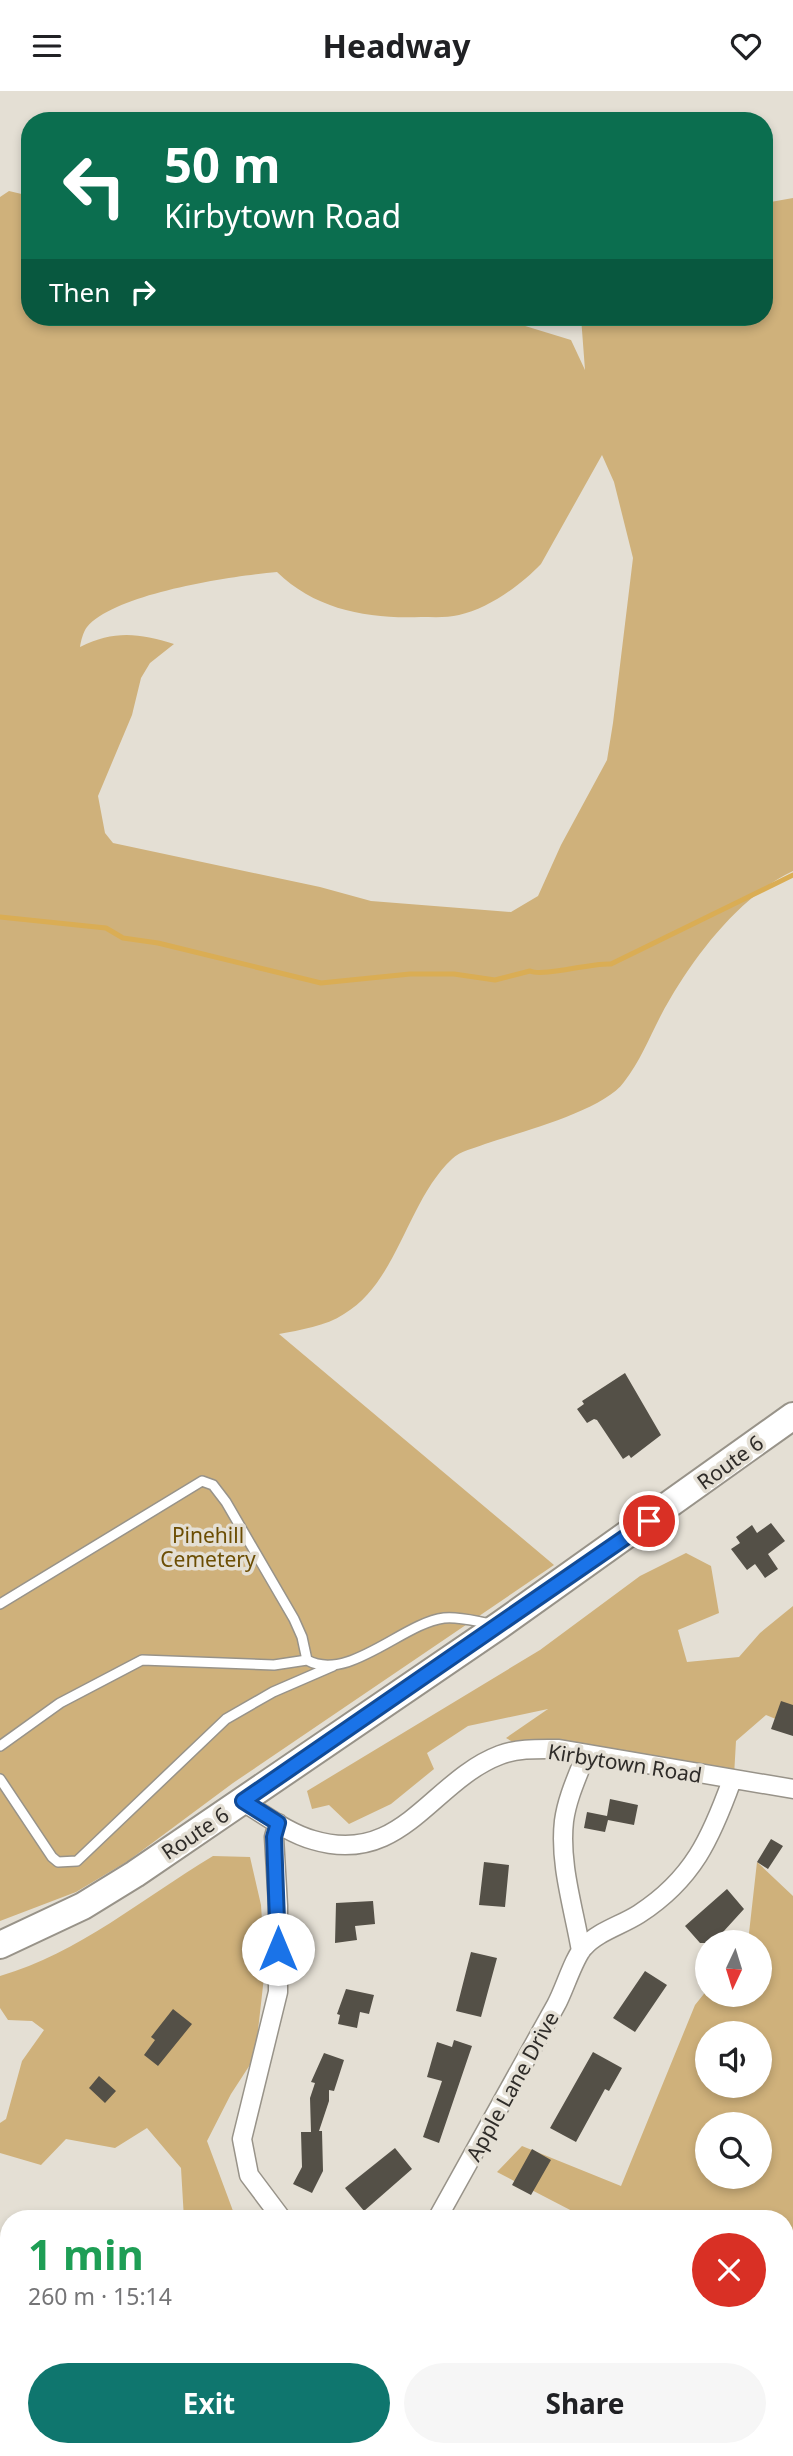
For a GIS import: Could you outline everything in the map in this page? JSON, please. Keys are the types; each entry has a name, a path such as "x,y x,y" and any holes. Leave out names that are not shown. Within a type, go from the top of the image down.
{"main road":[{"name":"Route 6","path":"0,1945 83,1906 243,1801 500,1625 793,1416"}],"street":[{"name":"Kirbytown Road","path":"243,1801 303,1837 331,1845 371,1842 406,1826 467,1774 500,1755 545,1749 586,1753 793,1789"},
{"path":"586,1753 568,1804 563,1831 565,1866 581,1951 649,1907 687,1873 698,1859 716,1823 732,1780"},
{"path":"275,2210 249,2175 242,2139 278,1992 278,1906 274,1837 278,1823"},
{"name":"Apple Lane Drive","path":"442,2210 556,2005 581,1951"}],"lane":[{"path":"0,1604 198,1482 208,1482 226,1502 294,1619 307,1660"},
{"path":"0,1779 52,1857 58,1862 77,1861 226,1719 273,1692 446,1617 500,1625"},
{"path":"0,1745 60,1703 142,1660 274,1665 307,1660 334,1665"}],"green space":[{"name":"Pinehill Cemetery","path":"9,191 21,194 21,326 525,326 571,340 585,370 582,326 773,326 773,202 793,198 793,871 756,894 708,944 670,999 631,1073 613,1092 580,1111 455,1156 424,1196 390,1262 362,1300 329,1322 279,1334 554,1565 233,1783 128,1861 76,1892 0,1921 0,197","holes":["602,455 614,482 633,558 607,760 561,845 538,896 511,912 371,901 320,887 113,843 105,833 98,796 132,715 141,678 150,663 174,644 149,637 127,635 104,638 80,647 87,627 102,615 123,605 176,588 232,577 277,572 309,595 362,614 445,617 470,612 503,595 541,564"]},
{"path":"686,1553 711,1566 719,1613 678,1630 687,1662 739,1657 760,1633 793,1606 793,1726 766,1715 736,1741 734,1776 537,1756 506,1738 548,1709 468,1726 427,1753 434,1769 391,1804 349,1824 329,1805 312,1809 307,1791 540,1650 640,1576"},
{"path":"213,1856 250,1857 261,1905 265,1968 255,2057 231,2094 207,2141 233,2210 183,2210 181,2168 147,2128 115,2148 66,2139 41,2165 0,2153 0,2123 6,2119 22,2061 44,2030 32,2021 8,2020 0,2008 0,1976 29,1966 84,1939"},
{"path":"757,1862 793,1896 793,2210 570,2210 497,2172 522,2146 621,2186 695,2005 772,2007 772,1930 749,1930"}],"building":[{"path":"625,1373 661,1435 631,1458 629,1455 623,1459 597,1420 587,1423 577,1409 584,1404 582,1401"},
{"path":"771,1523 785,1541 768,1554 778,1569 765,1578 755,1564 747,1570 731,1549 740,1543 736,1537 752,1525 757,1533"},
{"path":"781,1701 793,1705 793,1736 771,1729"},
{"path":"610,1799 638,1805 634,1825 608,1820 605,1832 584,1828 587,1812 607,1816"},
{"path":"771,1839 783,1846 768,1869 757,1862"},
{"path":"484,1862 509,1865 505,1907 479,1905"},
{"path":"727,1889 744,1909 725,1930 695,1930 695,1937 685,1926"},
{"path":"373,1901 375,1924 355,1926 357,1940 335,1943 336,1903"},
{"path":"471,1952 497,1958 481,2017 456,2011"},
{"path":"645,1971 667,1985 635,2032 613,2018"},
{"path":"346,1989 374,1995 369,2014 360,2012 357,2028 338,2024 340,2015 337,2014"},
{"path":"173,2009 192,2024 158,2066 144,2055 155,2040 151,2037"},
{"path":"454,2040 472,2046 439,2143 423,2137 442,2081 427,2077 437,2042 452,2047"},
{"path":"593,2052 622,2068 609,2091 605,2089 576,2142 550,2128"},
{"path":"324,2053 344,2060 334,2091 329,2090 329,2101 319,2131 322,2131 323,2171 312,2193 293,2184 302,2167 301,2132 311,2132 310,2098 315,2083 311,2082"},
{"path":"99,2076 116,2091 105,2103 89,2088"},
{"path":"395,2148 412,2169 365,2210 345,2188"},
{"path":"532,2149 551,2160 531,2195 512,2185"}],"waterway":[{"path":"0,917 106,928 123,938 158,943 321,983 410,974 454,974 495,980 530,971 545,972 611,964 793,875"}],"route":[{"path":"278,1949 274,1837 278,1823 243,1801 649,1521"}]}
